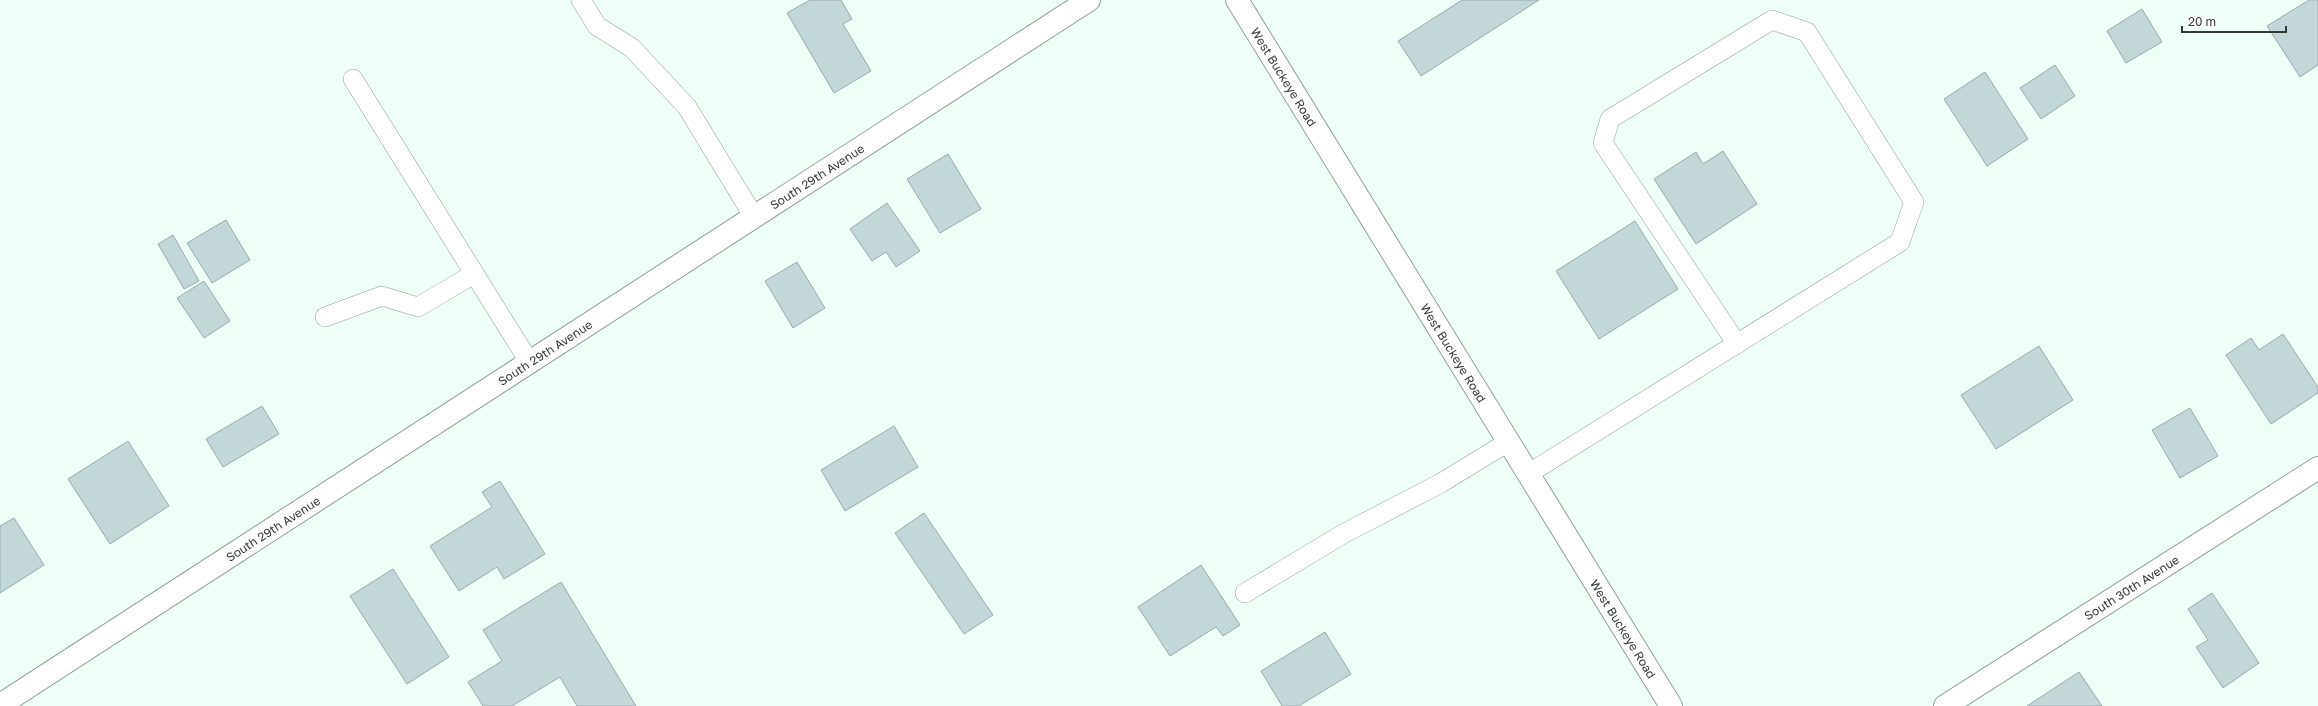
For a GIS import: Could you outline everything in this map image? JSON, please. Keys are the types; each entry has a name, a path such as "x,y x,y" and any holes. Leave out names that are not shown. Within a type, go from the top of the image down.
{"street":[{"name":"South 29th Avenue","path":"0,705 1089,0"},
{"name":"West Buckeye Road","path":"1237,0 1671,706"},
{"name":"South 30th Avenue","path":"1944,706 2318,468"}],"lane":[{"path":"581,0 597,26 632,48 687,107 754,217"},
{"path":"1528,474 1737,344 1900,242 1914,202 1807,32 1772,20 1610,120 1604,143 1737,344"},
{"path":"353,78 530,363"},
{"path":"325,317 382,296 418,307 474,274"},
{"path":"1244,593 1342,534 1441,483 1508,442"}],"building":[{"path":"810,0 841,0 852,19 843,24 871,71 834,93 787,13"},
{"path":"1462,0 1539,0 1421,76 1398,41"},
{"path":"2309,0 2318,0 2318,65 2300,77 2267,26"},
{"path":"2142,9 2162,42 2126,63 2107,31"},
{"path":"2055,65 2075,96 2041,119 2020,88"},
{"path":"1985,72 2028,139 1987,166 1944,99"},
{"path":"1723,151 1757,204 1696,244 1654,179 1696,152 1703,164"},
{"path":"948,154 981,209 940,233 907,179"},
{"path":"887,203 920,251 896,267 886,252 872,261 850,229"},
{"path":"226,220 250,260 212,283 187,243"},
{"path":"1635,221 1678,289 1599,339 1556,271"},
{"path":"173,235 199,281 184,289 158,244"},
{"path":"797,262 825,308 793,328 765,281"},
{"path":"204,281 230,321 204,338 177,298"},
{"path":"2283,334 2318,387 2318,393 2271,424 2226,355 2251,338 2259,350"},
{"path":"2039,346 2073,400 1996,449 1961,395"},
{"path":"262,406 279,434 223,467 206,439"},
{"path":"2190,408 2218,456 2180,478 2152,430"},
{"path":"894,426 918,467 845,511 821,470"},
{"path":"128,441 169,506 110,544 68,479"},
{"path":"500,481 545,554 504,579 497,567 459,591 430,546 492,507 482,492"},
{"path":"924,513 993,615 964,634 895,533"},
{"path":"14,518 44,565 0,593 0,526"},
{"path":"1201,565 1240,625 1223,636 1216,627 1170,656 1138,607"},
{"path":"393,569 449,657 407,684 350,596"},
{"path":"561,582 636,706 577,706 560,677 512,706 483,706 468,682 502,661 483,630"},
{"path":"2212,593 2259,663 2223,688 2196,647 2208,640 2188,609"},
{"path":"1325,632 1351,674 1299,706 1282,706 1261,671"},
{"path":"2079,672 2102,706 2027,706"}]}
